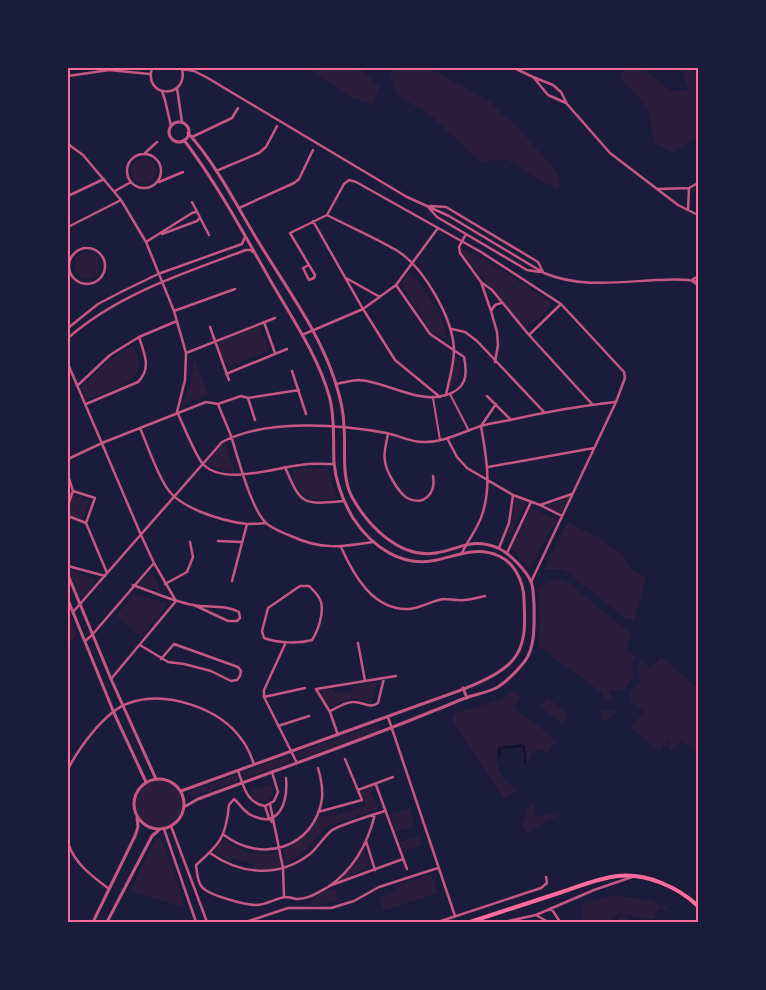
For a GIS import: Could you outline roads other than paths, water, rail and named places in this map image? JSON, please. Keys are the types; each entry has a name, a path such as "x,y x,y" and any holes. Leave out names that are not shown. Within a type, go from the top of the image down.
{"highway":[{"path":"470,922 606,878 618,876 635,876 660,883 684,895 698,906"}],"street":[{"path":"87,72 92,68"},
{"path":"140,68 142,73"},
{"path":"152,68 150,74 153,85 162,91 166,100 171,126 170,134 172,138 180,141 184,140"},
{"path":"162,91 170,91 177,88 183,79 182,68 206,77 407,197 449,216 544,273 556,278 571,282 590,283 679,279 691,280 698,284"},
{"path":"514,68 533,78 553,85 561,92 567,104 610,153 656,189 698,215"},
{"path":"68,76 109,70 150,74"},
{"path":"533,78 548,95 567,104"},
{"path":"177,88 182,122 186,125 188,133 216,171 239,208 312,330 329,364 336,384 344,426 344,466 350,492 358,508 379,531 395,544 415,552 435,553 466,544 488,545 499,548 516,561 532,582"},
{"path":"192,137 232,118 238,108"},
{"path":"171,126 176,122 182,122"},
{"path":"216,171 259,153 266,147 276,126"},
{"path":"184,140 188,133"},
{"path":"181,791 388,717 492,676 513,661 521,646 525,624 524,595 520,578 510,564 502,557 477,550 430,561 415,562 396,557 373,542 354,519 344,501 334,464 334,427 330,399 320,371 302,335 216,186 184,140"},
{"path":"157,142 144,154 134,157 128,166 127,172 131,182 141,188 147,188 183,172"},
{"path":"68,144 84,155 121,200 146,242 174,311 186,353 185,380 177,412 202,464 211,470 228,475 243,476 285,466 334,464"},
{"path":"68,151 73,147"},
{"path":"239,208 294,184 299,179 313,150"},
{"path":"144,154 155,157 161,166 161,178 158,183"},
{"path":"68,196 104,179"},
{"path":"184,807 198,799 392,729 491,690 499,686 526,660 531,650 533,631 532,582 616,402 625,378 624,372 561,304 481,252 356,182 349,180 344,184 327,215 290,233 315,275 310,280 303,268 308,264"},
{"path":"114,192 131,182"},
{"path":"216,186 222,182"},
{"path":"656,189 690,188 698,183"},
{"path":"688,210 690,188"},
{"path":"68,227 121,200"},
{"path":"192,202 209,235"},
{"path":"428,206 437,217 527,270 544,273"},
{"path":"428,206 446,207 538,262 544,273"},
{"path":"146,242 196,212"},
{"path":"327,215 396,250 411,262 437,296 451,329 454,350 446,395"},
{"path":"156,236 197,221 200,218"},
{"path":"313,221 363,309 395,360 440,397"},
{"path":"302,335 363,309 396,285 411,262 438,228"},
{"path":"466,234 459,247 460,253 481,282 491,311 497,332 498,345 495,362"},
{"path":"68,328 98,304 158,274 242,244 245,236"},
{"path":"94,249 104,259 106,265 104,275 95,283 82,284 69,275 70,258 77,251 94,249"},
{"path":"68,338 84,324 130,296 246,250 251,250 256,254"},
{"path":"345,277 380,297"},
{"path":"691,280 698,277"},
{"path":"481,282 492,290 529,335 592,404"},
{"path":"336,384 358,380 433,398 458,390 464,382 467,370 464,357 430,334 396,285"},
{"path":"174,311 235,289"},
{"path":"491,311 495,305 502,303"},
{"path":"529,335 561,304"},
{"path":"186,353 275,318"},
{"path":"77,386 110,355 139,337 177,321"},
{"path":"264,322 275,353"},
{"path":"210,326 229,380"},
{"path":"451,329 465,332 477,340 495,362 544,412"},
{"path":"86,404 138,382 143,377 147,359 139,337"},
{"path":"226,374 287,349"},
{"path":"68,364 141,535 165,584 176,601"},
{"path":"292,371 306,414"},
{"path":"68,459 177,412 206,402 218,404 241,396 248,398 299,390"},
{"path":"450,394 469,431"},
{"path":"487,396 511,420"},
{"path":"248,398 255,420"},
{"path":"433,398 440,440"},
{"path":"73,612 202,464 222,442 231,437 278,426 344,426 388,433 424,442 440,440 481,426 544,412 616,402"},
{"path":"218,404 243,476 258,511 266,523 301,541 321,546 341,547 373,542"},
{"path":"462,552 483,514 488,467 481,426 496,404"},
{"path":"140,428 165,486 174,498 196,509 247,524 266,523"},
{"path":"388,433 384,459 388,473 408,498 418,500 432,494 433,476"},
{"path":"447,438 457,457 467,468 513,495 562,516"},
{"path":"488,467 594,448"},
{"path":"285,466 296,492 310,503 344,501"},
{"path":"68,475 73,491 68,505"},
{"path":"73,491 95,498 86,523 106,575"},
{"path":"540,505 572,494"},
{"path":"499,548 509,523 513,495"},
{"path":"507,553 530,502"},
{"path":"68,516 86,523"},
{"path":"232,581 247,524"},
{"path":"218,541 242,542"},
{"path":"165,584 187,572 193,557 190,542"},
{"path":"341,547 351,569 361,584 374,596 390,605 407,609 445,599 465,600 485,596"},
{"path":"85,641 154,563"},
{"path":"68,566 106,575"},
{"path":"68,576 111,679 156,779"},
{"path":"133,585 194,606 228,621 237,621 240,618 239,612 233,608 194,606"},
{"path":"300,586 309,586 317,593 322,603 316,635 307,642 286,642 272,641 264,638 262,630 268,608 300,586"},
{"path":"68,600 114,713 146,782"},
{"path":"111,679 176,601"},
{"path":"286,642 264,690 264,697 290,751 298,763"},
{"path":"358,643 365,681"},
{"path":"140,645 161,659 168,662 211,671 231,681 237,680 241,671 238,667 174,644 161,659"},
{"path":"338,734 330,712 316,688 396,676"},
{"path":"330,712 348,702 372,706 378,704 384,678"},
{"path":"264,697 305,688"},
{"path":"463,688 467,698"},
{"path":"68,770 91,732 114,713 127,704 162,698 182,702 208,712 227,724 242,739 254,764"},
{"path":"278,726 309,716"},
{"path":"388,717 455,916"},
{"path":"318,812 362,800 345,758"},
{"path":"224,836 242,846 268,850 280,848 297,840 309,828 318,812 322,798 322,783 318,768"},
{"path":"237,770 251,800 258,805 265,806 270,804 278,792 272,772"},
{"path":"358,790 376,785 393,777"},
{"path":"286,778 286,801 280,811 274,816 269,818 249,814 234,799 229,805 224,836 210,853 196,865 200,885 203,889 230,900 255,905 270,903 284,897 307,898 328,887 403,859"},
{"path":"93,922 138,828 133,801 140,787 146,782 156,779 170,781 181,791 184,807 180,819 171,826 159,829 146,826 137,817"},
{"path":"376,785 407,869"},
{"path":"270,804 274,816 273,824"},
{"path":"265,806 280,848 284,897"},
{"path":"210,853 232,866 245,870 270,871 283,868 302,860 311,853 331,830 385,811"},
{"path":"328,887 354,862 366,841 375,814"},
{"path":"171,826 207,922"},
{"path":"107,922 152,836 159,829"},
{"path":"164,829 196,922"},
{"path":"366,841 375,870"},
{"path":"68,843 79,864 109,889"},
{"path":"246,922 288,908 330,908 354,901 378,886 438,868"},
{"path":"180,874 189,871"},
{"path":"504,922 536,914 601,887 635,876"},
{"path":"438,922 541,888 547,883 546,877"},
{"path":"551,908 560,922"},
{"path":"536,914 548,922"}]}
